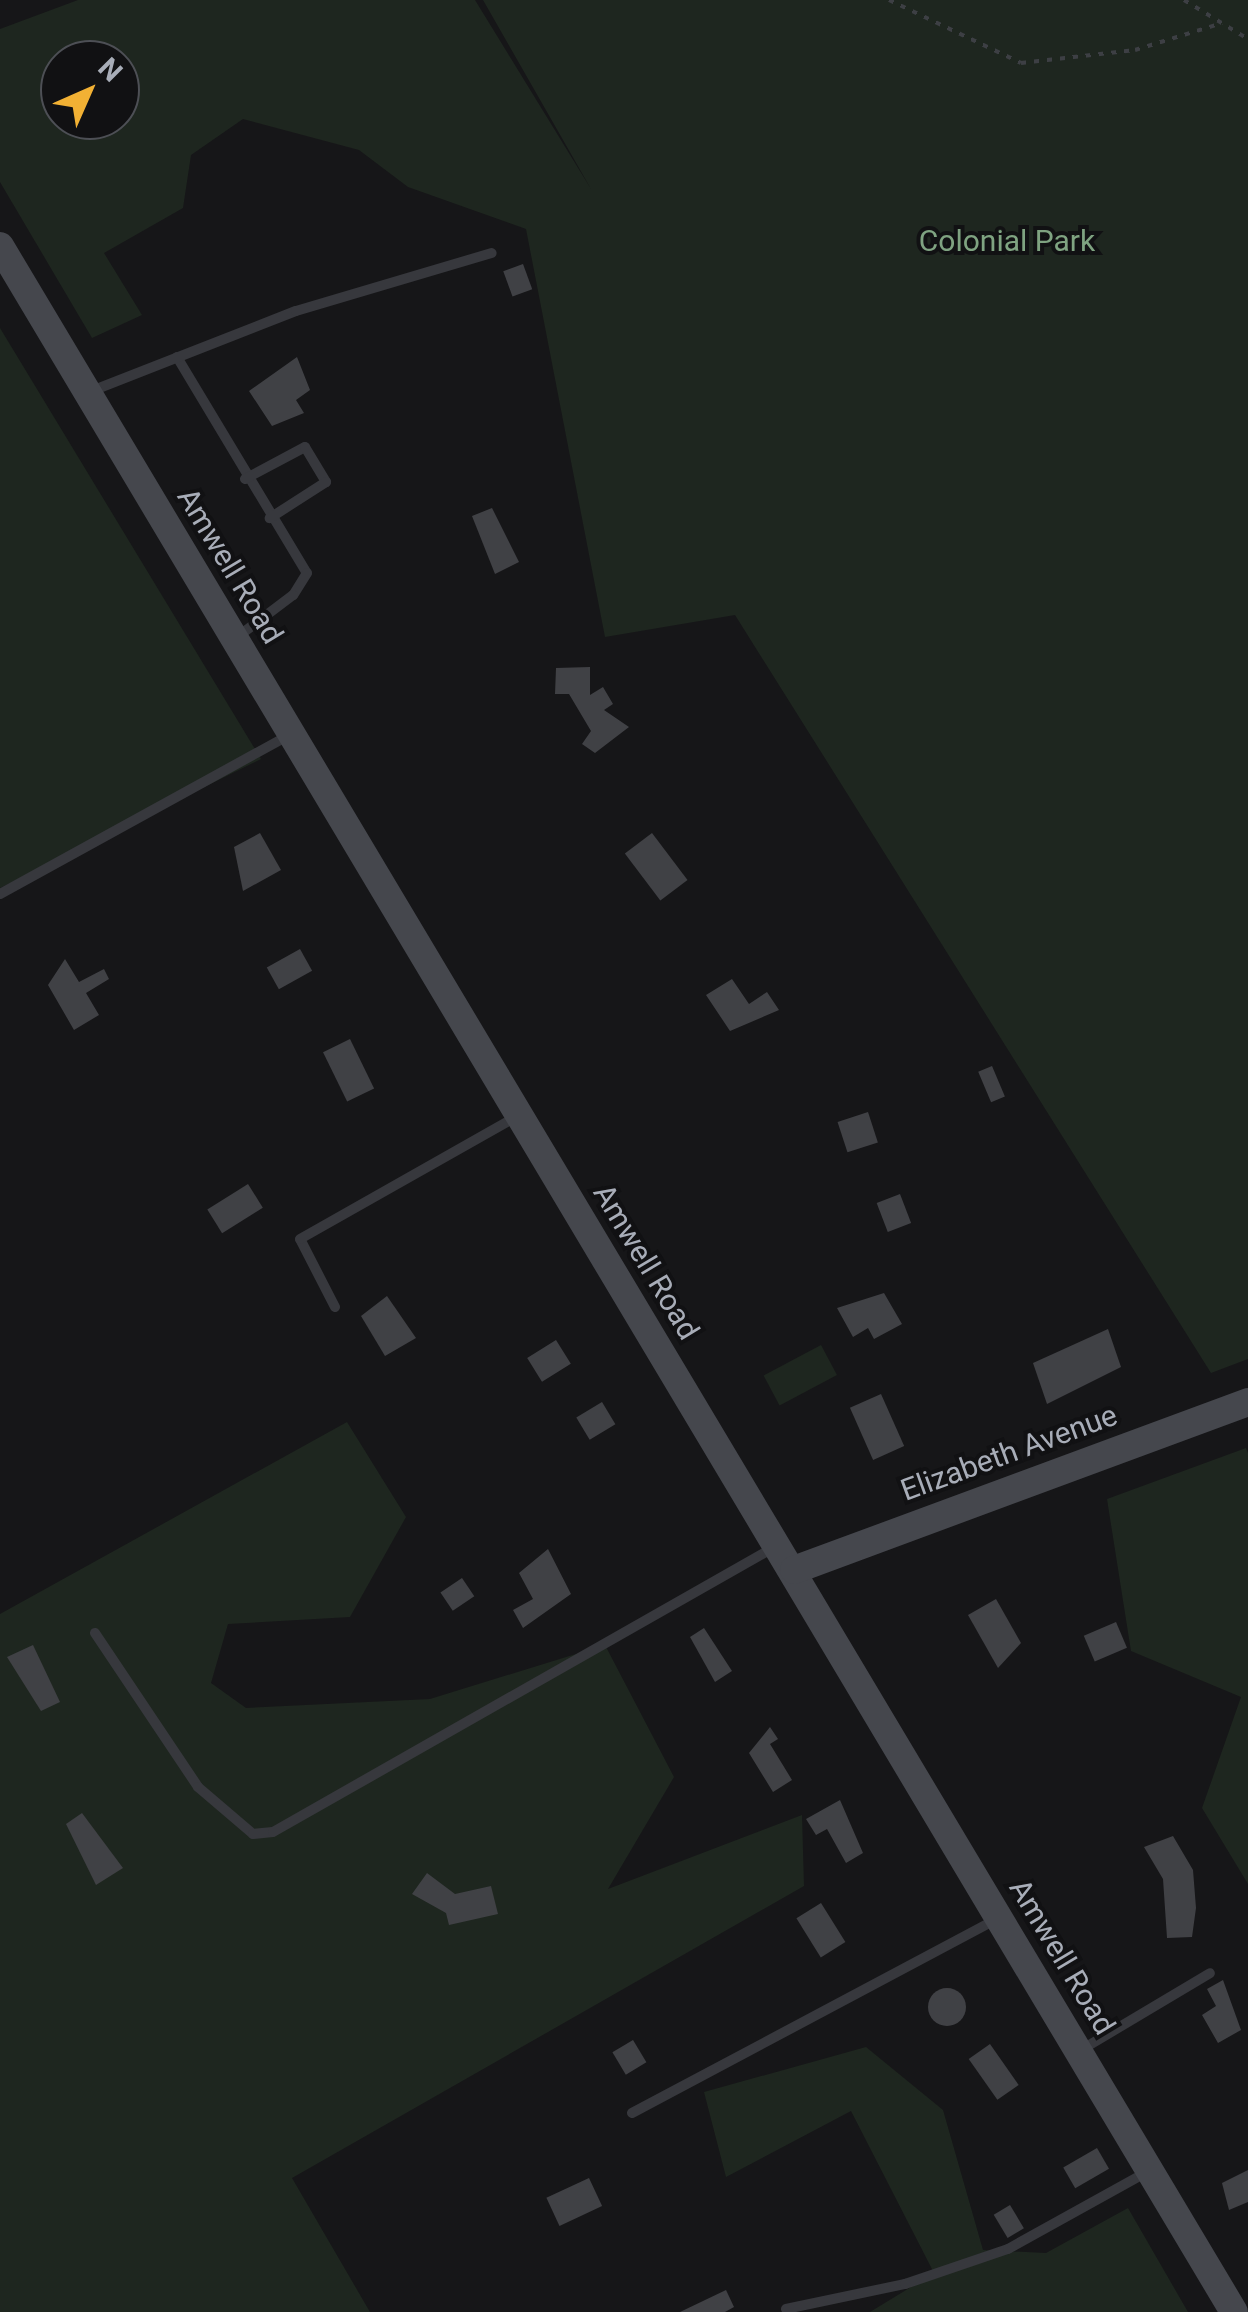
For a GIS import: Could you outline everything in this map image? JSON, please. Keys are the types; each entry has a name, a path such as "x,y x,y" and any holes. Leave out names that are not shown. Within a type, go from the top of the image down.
{"main road":[{"name":"Amwell Road","path":"0,246 1001,1916 1234,2312"},
{"name":"Elizabeth Avenue","path":"794,1570 1248,1402"}],"lane":[{"path":"88,392 177,357 492,253"},
{"path":"177,357 246,479 306,573 293,595 235,638"},
{"path":"246,479 305,447 326,482 270,518"},
{"path":"0,894 292,734"},
{"path":"334,1306 300,1239 520,1114"},
{"path":"95,1632 198,1786 253,1834 273,1832 779,1546"},
{"path":"632,2112 1001,1916"},
{"path":"1080,2050 1210,1973"},
{"path":"786,2308 905,2284 1008,2249 1112,2199 1150,2169"}],"path":[{"path":"889,0 1021,64 1135,50 1222,23"},
{"path":"1184,0 1248,38"}],"green space":[{"name":"Colonial Park","path":"78,0 475,0 591,189 483,0 1248,0 1248,1359 1211,1373 735,615 605,637 526,229 408,187 359,150 243,119 191,155 183,208 104,253 142,315 92,338 0,182 0,29"},
{"path":"0,328 261,759 0,888"},
{"path":"821,1345 837,1375 780,1406 764,1376"},
{"path":"347,1422 406,1517 350,1617 228,1624 211,1683 246,1708 430,1699 605,1645 674,1777 608,1889 802,1815 804,1886 292,2178 370,2312 0,2312 0,1614"},
{"path":"1246,1448 1248,1884 1202,1808 1241,1697 1131,1651 1107,1499"},
{"path":"866,2047 943,2110 983,2250 1046,2253 1128,2208 1188,2312 870,2312 934,2273 851,2111 726,2177 704,2092"}],"building":[{"path":"523,264 532,289 513,297 503,271"},
{"path":"297,357 310,390 296,400 304,413 272,426 249,391"},
{"path":"492,508 519,562 495,574 472,516"},
{"path":"590,667 590,695 603,687 613,704 604,710 629,727 595,753 582,744 591,731 569,694 555,694 556,668"},
{"path":"260,833 281,870 243,891 234,847"},
{"path":"652,833 688,880 660,901 625,853"},
{"path":"300,949 312,971 279,989 267,967"},
{"path":"65,959 79,982 104,969 109,979 86,993 99,1015 74,1030 48,985"},
{"path":"732,979 749,1004 767,992 779,1010 730,1031 706,995"},
{"path":"350,1039 374,1088 347,1102 323,1052"},
{"path":"992,1066 1005,1096 991,1102 978,1072"},
{"path":"868,1112 878,1142 847,1152 838,1122"},
{"path":"248,1184 263,1208 222,1233 207,1209"},
{"path":"900,1194 911,1223 888,1232 877,1203"},
{"path":"884,1293 902,1324 874,1339 868,1328 853,1337 837,1308"},
{"path":"387,1296 416,1338 385,1356 361,1316"},
{"path":"1108,1329 1121,1367 1047,1404 1033,1363"},
{"path":"556,1340 571,1364 542,1382 527,1358"},
{"path":"881,1394 904,1446 873,1460 850,1408"},
{"path":"602,1402 615,1424 590,1440 576,1417"},
{"path":"548,1549 571,1594 523,1628 513,1610 533,1599 519,1573"},
{"path":"462,1578 474,1596 453,1611 440,1593"},
{"path":"996,1599 1021,1643 998,1668 968,1615"},
{"path":"1116,1622 1127,1648 1095,1661 1084,1636"},
{"path":"704,1628 732,1671 715,1682 690,1637"},
{"path":"33,1645 60,1702 41,1711 7,1657"},
{"path":"770,1727 778,1739 770,1744 792,1780 773,1792 749,1753"},
{"path":"840,1800 863,1853 846,1863 827,1829 816,1835 806,1819"},
{"path":"82,1813 123,1868 96,1885 66,1824"},
{"path":"1173,1836 1193,1870 1196,1908 1192,1937 1167,1938 1163,1879 1144,1847"},
{"path":"427,1873 455,1894 491,1886 498,1914 449,1925 446,1913 412,1894"},
{"path":"821,1903 845,1942 821,1957 796,1918"},
{"path":"1223,1980 1241,2030 1218,2043 1202,2015 1216,2006 1207,1989"},
{"path":"947,1988 960,1994 966,2007 960,2020 947,2026 934,2020 928,2007 934,1994"},
{"path":"633,2040 646,2062 626,2075 612,2052"},
{"path":"990,2044 1019,2085 997,2100 969,2059"},
{"path":"1097,2148 1109,2169 1075,2188 1063,2168"},
{"path":"1248,2170 1248,2202 1229,2210 1222,2183"},
{"path":"589,2178 602,2206 560,2226 546,2198"},
{"path":"1010,2205 1024,2228 1008,2238 994,2215"},
{"path":"726,2290 734,2307 725,2312 680,2312"}]}
